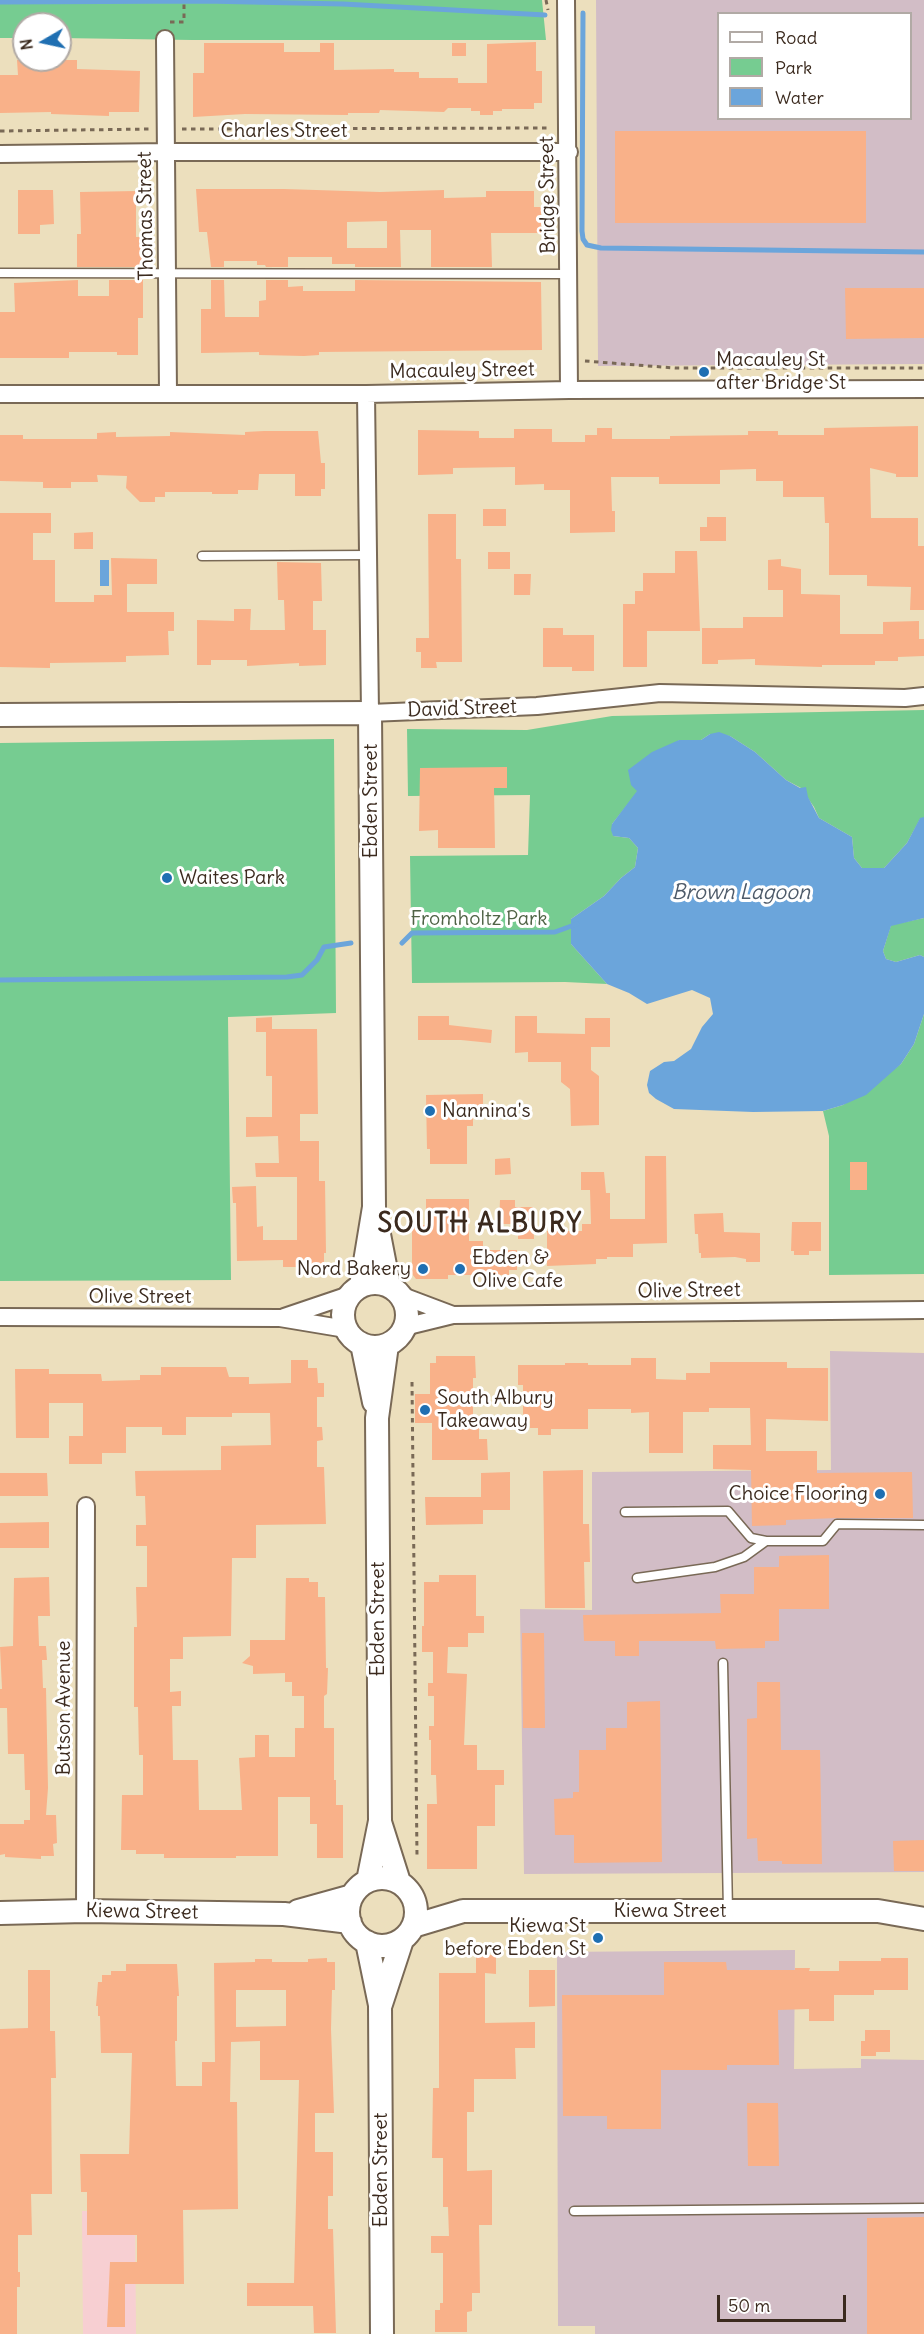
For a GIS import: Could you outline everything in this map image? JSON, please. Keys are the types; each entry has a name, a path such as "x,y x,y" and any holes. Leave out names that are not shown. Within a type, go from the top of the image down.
{"street":[{"name":"Bridge Street","path":"566,0 570,274 569,390"},
{"name":"Thomas Street","path":"165,39 168,393"},
{"name":"Charles Street","path":"0,154 569,152"},
{"name":"Macauley Street","path":"0,394 366,394 569,390 924,389"},
{"name":"Ebden Street","path":"355,1291 374,1208 366,394"},
{"name":"David Street","path":"0,715 370,713 537,706 660,693 905,698 924,696"},
{"name":"Ebden Street","path":"374,1208 395,1291"},
{"path":"375,1283 395,1291 406,1311 404,1327 394,1341 378,1347 354,1336 343,1312 355,1291 375,1283"},
{"name":"Olive Street","path":"280,1318 355,1291"},
{"name":"Olive Street","path":"395,1291 453,1314"},
{"name":"Olive Street","path":"404,1327 453,1314 924,1310"},
{"name":"Olive Street","path":"0,1317 280,1318 354,1336"},
{"name":"Ebden Street","path":"354,1336 377,1418"},
{"name":"Ebden Street","path":"360,1888 380,1821 377,1418 387,1345"},
{"name":"Butson Avenue","path":"85,1911 86,1506"},
{"name":"Ebden Street","path":"380,1821 406,1889"},
{"path":"383,1877 406,1889 417,1911 408,1933 385,1946 367,1942 359,1937 350,1922 349,1905 360,1888 383,1877"},
{"name":"Kiewa Street","path":"285,1914 360,1888"},
{"name":"Kiewa Street","path":"406,1889 463,1911 878,1911 924,1919"},
{"name":"Kiewa Street","path":"878,1911 924,1902"},
{"name":"Kiewa Street","path":"0,1913 85,1911 285,1914 350,1922"},
{"name":"Kiewa Street","path":"408,1933 463,1911"},
{"name":"Ebden Street","path":"380,2005 408,1933"},
{"name":"Ebden Street","path":"367,1942 380,2005 382,2334"}],"lane":[{"path":"0,273 570,274"},
{"path":"202,556 368,555"},
{"path":"626,1512 728,1511 751,1538 766,1541 823,1541 837,1524 924,1525"},
{"path":"637,1578 715,1567 744,1557 766,1541"},
{"path":"723,1663 728,1911"},
{"path":"574,2211 924,2208"}],"path":[{"path":"184,0 184,17"},
{"path":"0,131 549,128"},
{"path":"568,362 589,361 675,368 924,368"},
{"path":"412,1382 417,1857"}],"shaded area":[{"path":"596,0 924,0 924,364 598,366"},
{"path":"830,1351 924,1353 924,1872 524,1874 520,1609 592,1610 592,1472 831,1470"},
{"path":"795,1950 794,2069 861,2068 861,2059 924,2060 924,2334 595,2334 595,2326 558,2326 557,1952"},
{"path":"82,2211 135,2211 136,2334 83,2334"}],"green space":[{"path":"0,0 542,0 546,40 72,38 72,12 12,12 12,38 0,38"},
{"name":"Fromholtz Park","path":"924,710 924,823 920,819 907,843 884,868 862,868 854,858 852,837 819,818 801,788 786,780 755,752 730,736 710,734 701,740 679,740 612,824 613,836 629,838 638,848 635,867 604,896 571,919 571,944 607,984 412,983 410,856 528,855 530,795 408,796 407,729 527,730 612,716"},
{"name":"Waites Park","path":"334,739 336,1013 228,1017 231,1280 0,1281 0,743"},
{"path":"924,918 924,957 920,955 896,962 886,959 883,951 891,925"},
{"path":"924,1014 924,1274 829,1275 829,1136 823,1111 843,1105 901,1064 914,1044"}],"water":[{"path":"100,560 109,560 109,586 100,586"},
{"name":"Brown Lagoon","path":"719,732 730,736 755,752 786,780 800,788 806,787 808,797 819,818 852,837 854,858 862,868 884,868 907,843 920,818 924,817 924,918 891,926 883,951 886,959 896,962 920,955 924,957 924,1014 914,1044 901,1064 866,1095 843,1105 823,1111 753,1112 674,1109 656,1099 649,1093 647,1085 650,1071 664,1062 674,1061 691,1049 702,1027 713,1014 710,998 692,990 647,1004 607,984 571,944 571,919 604,896 635,867 638,848 629,838 613,836 611,830 612,824 637,791 631,785 628,770 652,752 679,740 701,740 710,734"}],"building":[{"path":"536,42 536,71 542,71 542,103 534,103 534,109 502,109 502,111 493,111 493,115 480,115 480,111 471,111 471,108 448,108 444,112 380,110 379,113 348,113 348,115 245,114 193,117 193,73 204,73 204,43 284,43 284,52 320,52 320,43 334,43 334,70 394,69 394,72 419,72 419,78 458,78 458,83 487,83 487,44"},
{"path":"452,43 466,43 466,56 452,56"},
{"path":"72,60 77,60 77,69 140,71 139,112 109,112 109,116 51,114 51,112 0,113 0,75 18,75 18,72 72,72"},
{"path":"615,131 866,131 866,223 615,223"},
{"path":"196,189 380,192 444,190 444,198 486,197 486,191 534,191 534,207 541,207 541,233 491,233 492,267 431,267 431,230 400,230 401,267 355,267 355,264 332,264 332,257 288,257 288,267 266,267 257,265 257,261 224,261 224,267 211,267 207,232 199,232","holes":["387,221 387,248 347,248 347,222"]},
{"path":"18,190 53,190 54,224 40,225 40,234 18,234"},
{"path":"136,191 136,237 141,237 143,267 77,267 77,234 81,234 80,192"},
{"path":"78,280 78,296 109,296 109,280 143,280 143,318 138,318 138,355 117,355 117,352 69,352 69,358 0,358 0,312 15,312 14,283"},
{"path":"211,280 224,280 225,317 259,317 259,301 266,300 266,280 288,280 288,287 303,286 303,291 355,291 355,280 541,282 542,350 319,352 319,355 304,356 259,355 259,352 201,353 201,309 211,309"},
{"path":"845,288 924,288 924,338 846,339"},
{"path":"918,426 918,477 896,477 896,474 870,468 871,518 918,518 918,546 924,546 924,610 910,610 911,587 867,586 867,575 829,575 829,523 825,523 824,497 783,497 783,481 756,481 756,469 720,470 720,484 659,484 659,477 611,477 615,532 570,533 570,490 544,490 544,484 515,485 515,467 453,468 453,474 418,475 418,430 479,431 479,438 514,438 514,429 552,429 552,442 585,442 585,435 597,435 597,428 612,428 612,439 670,439 670,436 748,435 748,431 778,431 778,435 824,435 824,428"},
{"path":"318,431 321,463 325,463 325,489 321,489 321,496 295,496 295,474 259,474 258,490 238,490 238,494 165,492 165,497 155,497 155,502 140,502 126,488 127,476 97,475 98,482 71,482 71,488 43,488 43,482 0,481 0,435 23,435 23,439 97,439 97,433 116,432 116,437 170,436 170,432 245,435 245,432"},
{"path":"483,509 506,509 506,526 483,526"},
{"path":"0,513 51,513 51,533 33,533 33,560 55,560 55,602 94,602 94,595 112,595 111,558 157,559 157,584 127,584 127,612 174,612 174,631 168,631 169,655 126,656 126,662 50,663 50,668 0,667"},
{"path":"428,514 456,514 456,559 461,559 462,662 436,662 437,668 421,668 421,652 416,652 416,638 429,638"},
{"path":"707,517 726,517 726,541 700,541 700,527 707,527"},
{"path":"93,532 93,549 74,549 74,533"},
{"path":"675,551 697,551 700,631 647,631 647,667 623,667 623,604 635,604 635,591 643,591 643,573 675,573"},
{"path":"488,552 510,552 510,569 488,569"},
{"path":"781,559 781,566 801,569 801,594 840,595 840,634 883,634 883,622 919,621 919,639 924,639 924,656 898,657 898,661 875,661 875,665 822,665 822,667 755,665 755,659 718,660 718,664 702,664 702,628 743,628 743,617 783,617 783,590 768,590 768,560"},
{"path":"277,562 321,563 322,601 313,601 313,630 326,630 326,665 299,666 299,663 247,666 247,660 211,660 211,665 197,665 197,620 234,621 234,609 251,609 250,630 285,630 284,600 278,600"},
{"path":"514,574 531,574 530,595 514,595"},
{"path":"543,628 563,628 563,635 594,635 594,671 572,671 572,667 543,667"},
{"path":"507,767 507,788 494,788 495,848 438,848 438,830 419,831 420,768"},
{"path":"418,1016 449,1016 449,1025 492,1030 491,1043 418,1040"},
{"path":"515,1016 537,1016 537,1033 585,1034 585,1018 610,1018 610,1047 591,1047 591,1070 599,1076 599,1125 571,1126 570,1089 561,1082 561,1062 528,1062 528,1052 515,1053"},
{"path":"272,1017 272,1029 317,1029 318,1114 300,1114 300,1141 319,1141 319,1181 325,1181 326,1253 324,1253 324,1267 283,1267 283,1260 237,1261 236,1203 233,1203 232,1187 256,1186 257,1227 263,1226 263,1240 297,1240 297,1177 256,1177 255,1163 279,1163 278,1136 246,1137 246,1117 272,1117 272,1076 266,1076 266,1032 256,1032 256,1018"},
{"path":"483,1094 483,1116 473,1116 473,1126 467,1126 467,1164 430,1164 430,1149 427,1149 426,1095"},
{"path":"645,1156 666,1156 667,1243 633,1244 633,1257 596,1259 596,1264 547,1266 547,1231 582,1231 582,1224 591,1224 590,1190 581,1190 581,1172 604,1172 606,1193 610,1193 610,1219 645,1219"},
{"path":"510,1158 511,1174 495,1175 495,1159"},
{"path":"850,1162 867,1162 867,1190 850,1190"},
{"path":"426,1199 469,1199 469,1241 483,1241 483,1250 517,1250 517,1270 509,1270 509,1275 448,1275 448,1279 416,1279 412,1274 412,1225 426,1225"},
{"path":"500,1200 515,1200 515,1207 533,1207 534,1239 518,1239 518,1224 499,1224"},
{"path":"723,1213 724,1232 760,1233 760,1262 746,1262 746,1259 735,1257 701,1258 698,1234 695,1234 694,1214"},
{"path":"792,1222 821,1222 821,1251 809,1251 809,1255 794,1255 794,1251 791,1251"},
{"path":"436,1356 475,1356 473,1426 479,1426 479,1439 487,1439 488,1460 432,1460 432,1423 415,1423 415,1394 430,1394 430,1363 436,1363"},
{"path":"631,1358 656,1358 656,1379 686,1380 686,1373 710,1373 710,1362 787,1362 787,1368 828,1368 828,1421 766,1419 766,1451 817,1451 817,1473 912,1472 913,1518 786,1520 786,1525 752,1526 751,1470 713,1469 713,1445 751,1445 750,1408 709,1408 709,1412 683,1412 683,1453 649,1453 649,1412 631,1413 631,1409 588,1409 588,1429 551,1429 551,1435 538,1435 538,1428 530,1428 530,1418 523,1418 523,1385 518,1385 518,1365 588,1363 588,1365 631,1365"},
{"path":"291,1360 308,1360 308,1368 317,1368 318,1383 324,1383 324,1397 317,1397 317,1427 322,1427 323,1440 317,1441 317,1467 324,1467 326,1524 256,1525 256,1558 232,1558 231,1636 183,1637 183,1659 170,1659 170,1692 181,1691 181,1706 172,1706 173,1760 198,1760 199,1810 242,1810 239,1758 255,1757 255,1735 269,1735 269,1757 295,1757 295,1728 304,1728 304,1696 292,1696 292,1682 285,1682 285,1673 253,1674 253,1666 242,1663 250,1656 250,1640 285,1640 286,1578 309,1578 309,1582 318,1582 318,1597 325,1597 326,1668 328,1668 327,1694 324,1696 324,1728 334,1728 336,1805 343,1805 343,1858 317,1858 317,1824 310,1824 310,1797 278,1797 278,1856 164,1858 164,1854 136,1854 136,1850 121,1850 122,1795 143,1795 143,1755 139,1755 138,1707 134,1707 134,1627 137,1627 136,1587 147,1587 147,1546 136,1546 136,1525 146,1525 145,1496 136,1496 135,1471 221,1470 221,1446 271,1445 270,1413 232,1413 232,1417 186,1417 186,1435 162,1435 162,1427 126,1427 126,1453 102,1453 102,1464 69,1464 69,1436 83,1436 83,1403 49,1403 49,1438 16,1438 15,1369 49,1369 49,1374 101,1374 102,1381 140,1380 140,1375 161,1375 161,1367 226,1367 229,1377 249,1377 249,1384 291,1383"},
{"path":"583,1470 583,1524 589,1524 590,1562 584,1562 585,1608 545,1608 543,1471"},
{"path":"510,1472 510,1510 483,1510 483,1524 426,1525 425,1497 481,1497 481,1473"},
{"path":"0,1473 47,1473 48,1496 0,1496"},
{"path":"49,1522 49,1548 0,1548 0,1523"},
{"path":"829,1555 829,1609 779,1609 779,1641 765,1641 765,1648 716,1649 715,1641 639,1641 639,1656 615,1656 615,1641 584,1641 583,1615 721,1613 720,1594 754,1594 754,1567 779,1567 779,1556"},
{"path":"439,1575 476,1575 476,1616 484,1616 484,1633 468,1633 468,1647 448,1647 447,1673 467,1674 464,1745 477,1745 477,1770 504,1770 504,1785 495,1785 495,1826 477,1826 477,1869 427,1869 427,1804 437,1804 436,1775 431,1775 431,1740 429,1740 429,1726 434,1726 434,1696 428,1696 428,1683 433,1683 433,1652 422,1652 422,1626 424,1626 424,1582 439,1582"},
{"path":"49,1577 50,1616 38,1616 39,1646 46,1646 47,1660 42,1660 43,1688 46,1688 48,1788 46,1815 56,1815 57,1843 53,1844 54,1856 41,1856 41,1859 5,1857 5,1854 0,1855 0,1824 24,1824 24,1820 30,1820 30,1790 25,1790 24,1754 8,1754 7,1708 0,1708 0,1689 2,1689 0,1647 13,1646 14,1578"},
{"path":"522,1633 544,1633 545,1728 523,1728"},
{"path":"757,1682 780,1682 781,1750 820,1750 822,1864 782,1864 782,1861 758,1861 757,1838 747,1839 747,1719 757,1718"},
{"path":"660,1701 662,1862 574,1863 574,1835 555,1835 554,1799 573,1798 573,1792 579,1792 579,1750 606,1750 606,1728 627,1728 627,1702"},
{"path":"924,1840 924,1871 894,1871 893,1841"},
{"path":"476,1955 496,1955 496,1974 485,1973 485,2023 535,2022 535,2048 515,2048 516,2079 474,2079 474,2112 467,2112 467,2171 492,2170 492,2225 479,2225 480,2293 472,2293 472,2311 467,2312 467,2332 435,2332 435,2310 440,2310 440,2303 443,2303 443,2253 431,2253 431,2236 449,2236 448,2207 443,2207 443,2158 432,2158 433,2088 439,2088 439,1973 476,1973"},
{"path":"327,1958 327,1962 335,1962 331,2029 334,2113 315,2113 315,2152 333,2152 333,2196 328,2196 328,2229 333,2229 336,2333 314,2333 313,2306 247,2306 247,2283 294,2283 299,2080 260,2080 260,2041 231,2042 230,2102 237,2102 238,2209 183,2210 184,2284 125,2284 125,2327 107,2327 110,2262 137,2262 137,2235 87,2235 87,2192 81,2192 80,2154 129,2154 132,2053 101,2053 100,2016 98,2016 98,2006 96,2006 98,1982 102,1982 102,1975 111,1975 111,1971 126,1971 126,1964 177,1964 179,1996 177,1996 177,2041 175,2041 176,2086 202,2086 202,2062 215,2062 214,1963 255,1962 255,1959 272,1959 272,1962 308,1962 308,1959","holes":["236,1990 286,1990 286,2026 236,2027"]},
{"path":"881,1958 908,1958 908,1990 874,1990 874,1995 834,1995 834,2021 809,2021 809,2009 778,2010 779,2065 727,2065 727,2070 661,2070 661,2129 607,2129 607,2116 563,2116 562,1995 664,1995 664,1962 726,1962 727,1970 810,1968 809,1971 839,1971 839,1961 881,1961"},
{"path":"28,1970 50,1970 50,2031 55,2031 56,2078 51,2078 52,2194 31,2194 32,2235 18,2235 20,2287 17,2287 17,2334 0,2334 0,2029 28,2028"},
{"path":"529,1970 555,1970 555,2006 529,2007"},
{"path":"865,2030 890,2030 890,2052 876,2052 876,2056 861,2056 861,2041 865,2041"},
{"path":"747,2103 778,2103 779,2166 748,2166"},
{"path":"924,2217 924,2334 867,2334 867,2218"}],"waterway":[{"path":"0,2 205,1 343,4 545,15"},
{"path":"583,13 582,231 587,245 601,248 924,252"},
{"path":"402,943 412,933 555,932 577,924"},
{"path":"0,980 287,977 302,975 317,960 324,947 351,943"}],"place":[{"name":"Macauley St after Bridge St","path":"704,372"},
{"name":"Waites Park","path":"167,878"},
{"name":"Nannina's","path":"430,1111"},
{"name":"Nord Bakery","path":"423,1269"},
{"name":"Ebden & Olive Cafe","path":"460,1269"},
{"name":"South Albury Takeaway","path":"425,1410"},
{"name":"Choice Flooring","path":"880,1494"},
{"name":"Kiewa St before Ebden St","path":"598,1938"}],"district":[{"name":"SOUTH ALBURY","path":"480,1225"}]}
